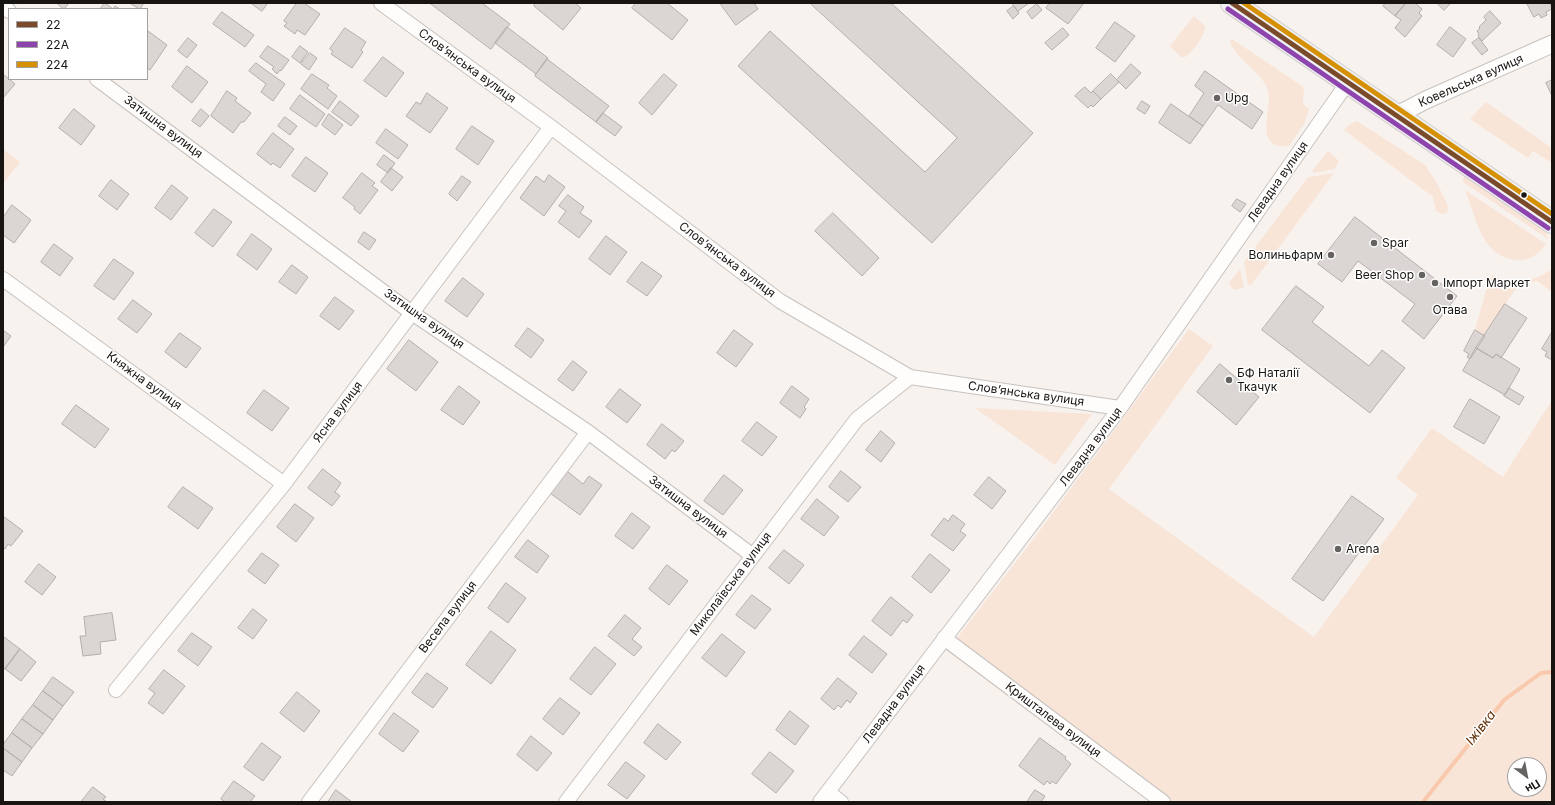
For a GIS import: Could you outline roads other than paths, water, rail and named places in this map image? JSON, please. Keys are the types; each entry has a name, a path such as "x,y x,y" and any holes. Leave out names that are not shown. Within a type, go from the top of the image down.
{"main road":[{"path":"1232,3 1552,222"}],"street":[{"name":"Словʼянська вулиця","path":"381,3 552,127 780,301 910,378 1120,408"},
{"name":"Ковельська вулиця","path":"1397,115 1426,100 1552,44"},
{"name":"Затишна вулиця","path":"99,80 412,313 588,432 753,556"},
{"name":"Левадна вулиця","path":"824,797 1120,408 1348,82"},
{"name":"Ясна вулиця","path":"116,690 284,484 552,127"},
{"name":"Княжна вулиця","path":"3,278 284,484"},
{"name":"Миколаївська вулиця","path":"566,802 857,419 910,378"},
{"name":"Весела вулиця","path":"309,802 588,432"},
{"name":"Кришталева вулиця","path":"944,638 1163,802"},
{"path":"824,797 841,802"}],"waterway":[{"name":"Іжівка","path":"1423,802 1504,700 1541,673 1552,672"}],"place":[{"name":"Upg","path":"1217,98"},
{"name":"Spar","path":"1374,243"},
{"name":"Волиньфарм","path":"1331,255"},
{"name":"Beer Shop","path":"1422,275"},
{"name":"Імпорт Маркет","path":"1435,283"},
{"name":"Отава","path":"1450,297"},
{"name":"БФ Наталії Ткачук","path":"1229,380"},
{"name":"Arena","path":"1338,549"}]}
